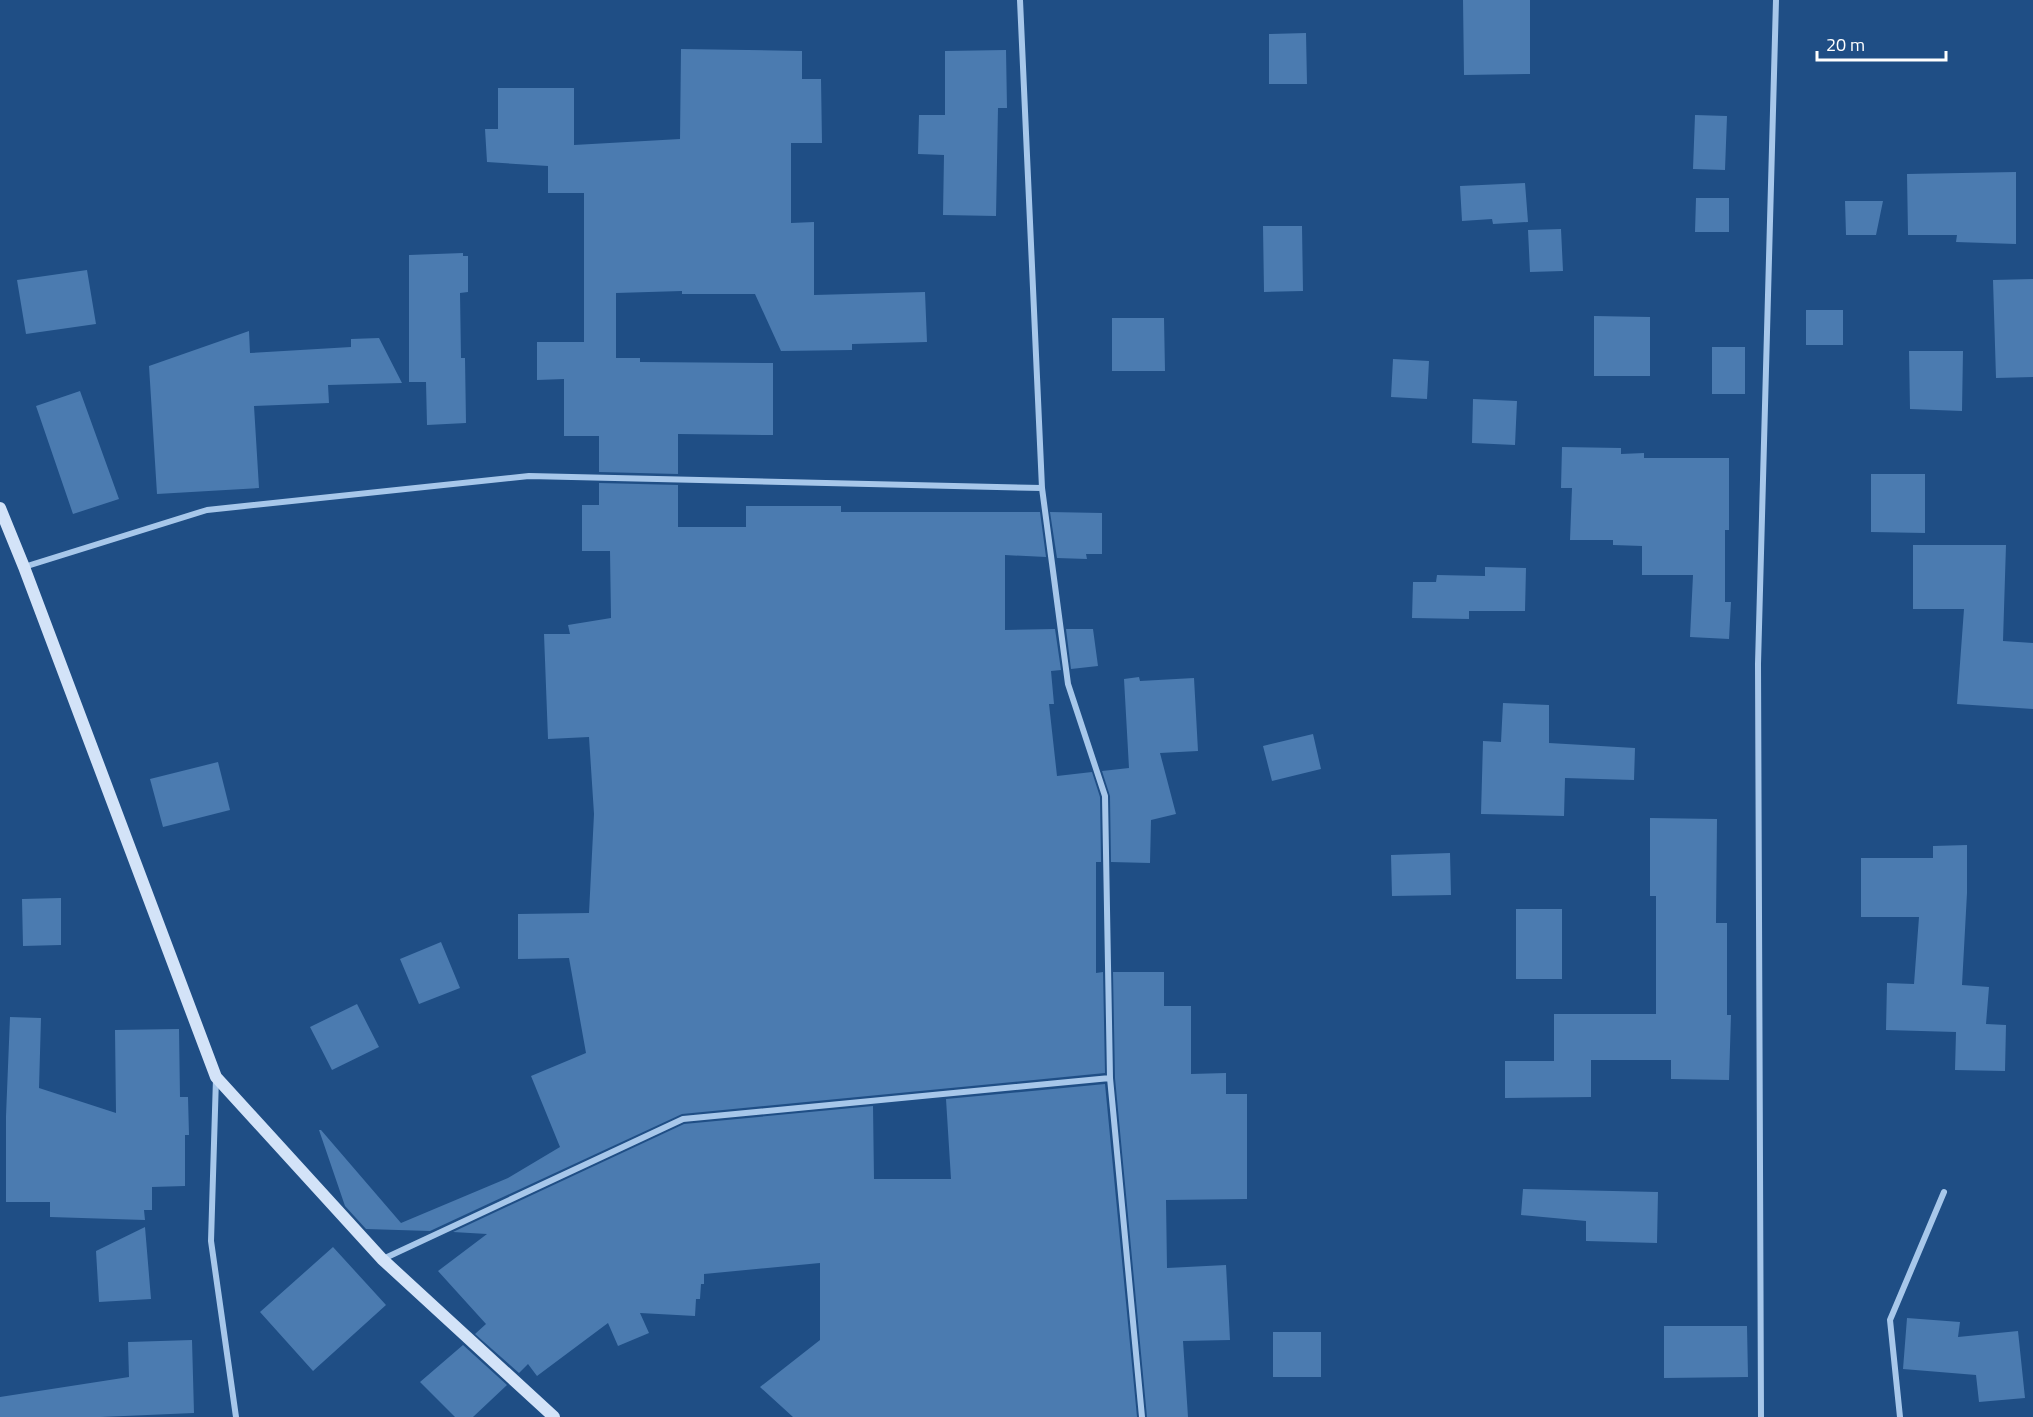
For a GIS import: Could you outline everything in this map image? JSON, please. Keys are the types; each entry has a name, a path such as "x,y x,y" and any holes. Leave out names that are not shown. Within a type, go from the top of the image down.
{"street":[{"path":"1020,0 1042,488 1068,684 1105,796 1110,1078 1142,1417"},
{"path":"1761,1417 1758,664 1776,0"},
{"path":"24,567 207,510 529,476 1042,488"},
{"path":"0,508 216,1077 382,1260 554,1417"},
{"path":"216,1077 211,1241 236,1417"},
{"path":"382,1260 683,1119 1110,1078"},
{"path":"1900,1417 1890,1320 1944,1192"}],"building":[{"path":"1463,0 1530,0 1530,74 1464,75"},
{"path":"1306,33 1307,84 1269,84 1269,34"},
{"path":"681,49 802,51 802,79 821,79 822,143 791,143 791,223 814,222 814,295 925,292 927,342 852,344 852,350 781,351 755,294 682,294 682,291 616,293 616,358 640,358 640,362 773,363 773,435 678,434 678,474 599,472 599,436 564,436 564,379 537,380 537,342 584,342 584,193 548,193 548,166 487,162 485,129 498,129 498,88 574,88 574,145 680,139"},
{"path":"1006,50 1007,108 998,108 996,216 943,215 944,155 918,154 919,115 945,115 945,51"},
{"path":"1695,115 1727,116 1725,170 1693,169"},
{"path":"2016,172 2016,244 1956,242 1957,235 1908,235 1907,174"},
{"path":"1525,183 1528,222 1493,224 1492,219 1462,221 1460,186"},
{"path":"1696,198 1729,198 1729,232 1695,232"},
{"path":"1845,201 1883,201 1876,235 1846,235"},
{"path":"1263,226 1302,226 1303,291 1264,292"},
{"path":"1561,229 1563,271 1530,272 1528,230"},
{"path":"463,253 463,256 468,256 468,292 460,293 461,358 465,358 466,423 427,425 426,382 409,382 409,255"},
{"path":"87,270 96,324 26,334 17,280"},
{"path":"2033,279 2033,377 1996,378 1993,280"},
{"path":"1806,310 1843,310 1843,345 1806,345"},
{"path":"1594,316 1650,317 1650,376 1594,376"},
{"path":"1112,318 1164,318 1165,371 1112,371"},
{"path":"249,331 250,353 351,347 351,339 379,338 402,383 328,385 329,403 254,406 259,488 157,494 149,366"},
{"path":"1712,347 1745,347 1745,394 1712,394"},
{"path":"1909,351 1963,351 1962,411 1910,409"},
{"path":"1393,359 1429,361 1427,399 1391,397"},
{"path":"80,391 119,499 73,514 36,406"},
{"path":"1473,399 1517,401 1515,445 1472,443"},
{"path":"1562,447 1621,448 1621,454 1644,453 1644,458 1729,458 1729,530 1725,530 1725,602 1731,602 1729,639 1690,637 1693,575 1642,575 1642,546 1613,545 1613,540 1570,540 1572,488 1561,488"},
{"path":"1871,474 1925,474 1925,533 1871,532"},
{"path":"599,483 678,485 678,527 746,527 746,506 841,506 841,512 1040,512 1046,557 1005,555 1005,630 1055,629 1061,670 1051,671 1054,704 1049,704 1057,776 1092,772 1100,797 1101,862 1096,862 1096,973 1103,972 1105,1073 682,1114 430,1231 366,1229 345,1206 319,1130 401,1223 508,1178 560,1147 531,1076 586,1053 569,958 518,959 518,914 589,913 594,814 589,737 548,739 544,634 570,634 568,625 611,618 610,551 582,551 582,505 599,505"},
{"path":"1050,512 1102,513 1102,554 1086,554 1087,559 1057,558"},
{"path":"1913,545 2006,545 2003,641 2033,643 2033,709 1957,704 1964,609 1913,609"},
{"path":"1485,567 1526,568 1525,611 1469,611 1469,619 1412,618 1413,582 1436,582 1437,575 1485,576"},
{"path":"1066,629 1093,629 1098,666 1071,669"},
{"path":"1139,677 1140,681 1194,678 1198,751 1160,753 1176,814 1151,820 1150,863 1111,862 1110,796 1102,771 1129,768 1124,679"},
{"path":"1503,703 1549,705 1549,743 1635,748 1634,780 1565,778 1564,816 1481,814 1483,741 1501,742"},
{"path":"1313,734 1321,769 1272,781 1263,746"},
{"path":"218,762 230,810 163,827 150,779"},
{"path":"1650,818 1717,819 1716,923 1727,923 1727,1015 1731,1015 1729,1080 1671,1079 1671,1060 1591,1060 1591,1097 1505,1098 1505,1061 1554,1061 1554,1014 1656,1014 1656,896 1650,896"},
{"path":"1967,845 1962,985 1989,987 1986,1024 2006,1025 2005,1071 1955,1070 1956,1032 1886,1030 1887,983 1914,984 1919,917 1861,917 1861,858 1933,858 1933,846"},
{"path":"1450,853 1451,895 1392,896 1391,855"},
{"path":"61,898 61,945 23,946 22,899"},
{"path":"1516,909 1562,909 1562,979 1516,979"},
{"path":"441,942 460,988 419,1004 400,959"},
{"path":"1113,972 1164,972 1164,1006 1191,1006 1191,1074 1226,1073 1226,1094 1247,1094 1247,1199 1166,1200 1167,1268 1226,1265 1230,1340 1183,1341 1188,1417 1147,1417 1115,1078"},
{"path":"357,1004 379,1047 332,1070 310,1027"},
{"path":"10,1017 41,1018 39,1088 116,1113 115,1030 179,1029 180,1097 188,1097 189,1135 185,1135 185,1186 152,1187 152,1210 144,1210 145,1220 50,1217 50,1202 6,1202 6,1116"},
{"path":"1105,1084 1137,1417 793,1417 760,1387 820,1340 820,1263 704,1274 700,1299 696,1299 695,1316 640,1313 649,1333 618,1346 608,1323 537,1376 528,1364 519,1373 475,1334 486,1324 438,1271 487,1234 453,1232 684,1124 873,1106 874,1179 951,1179 946,1099"},
{"path":"1523,1189 1658,1192 1657,1243 1586,1241 1586,1221 1521,1215"},
{"path":"145,1227 151,1299 99,1302 96,1251"},
{"path":"333,1247 386,1305 313,1371 260,1312"},
{"path":"1907,1318 1960,1322 1958,1337 2018,1331 2025,1398 1979,1402 1976,1375 1903,1369"},
{"path":"1664,1326 1747,1326 1748,1377 1664,1378"},
{"path":"1273,1332 1321,1332 1321,1377 1273,1377"},
{"path":"192,1340 194,1413 101,1417 0,1417 0,1397 129,1377 128,1342"},
{"path":"463,1345 507,1385 473,1417 455,1417 420,1382"}]}
